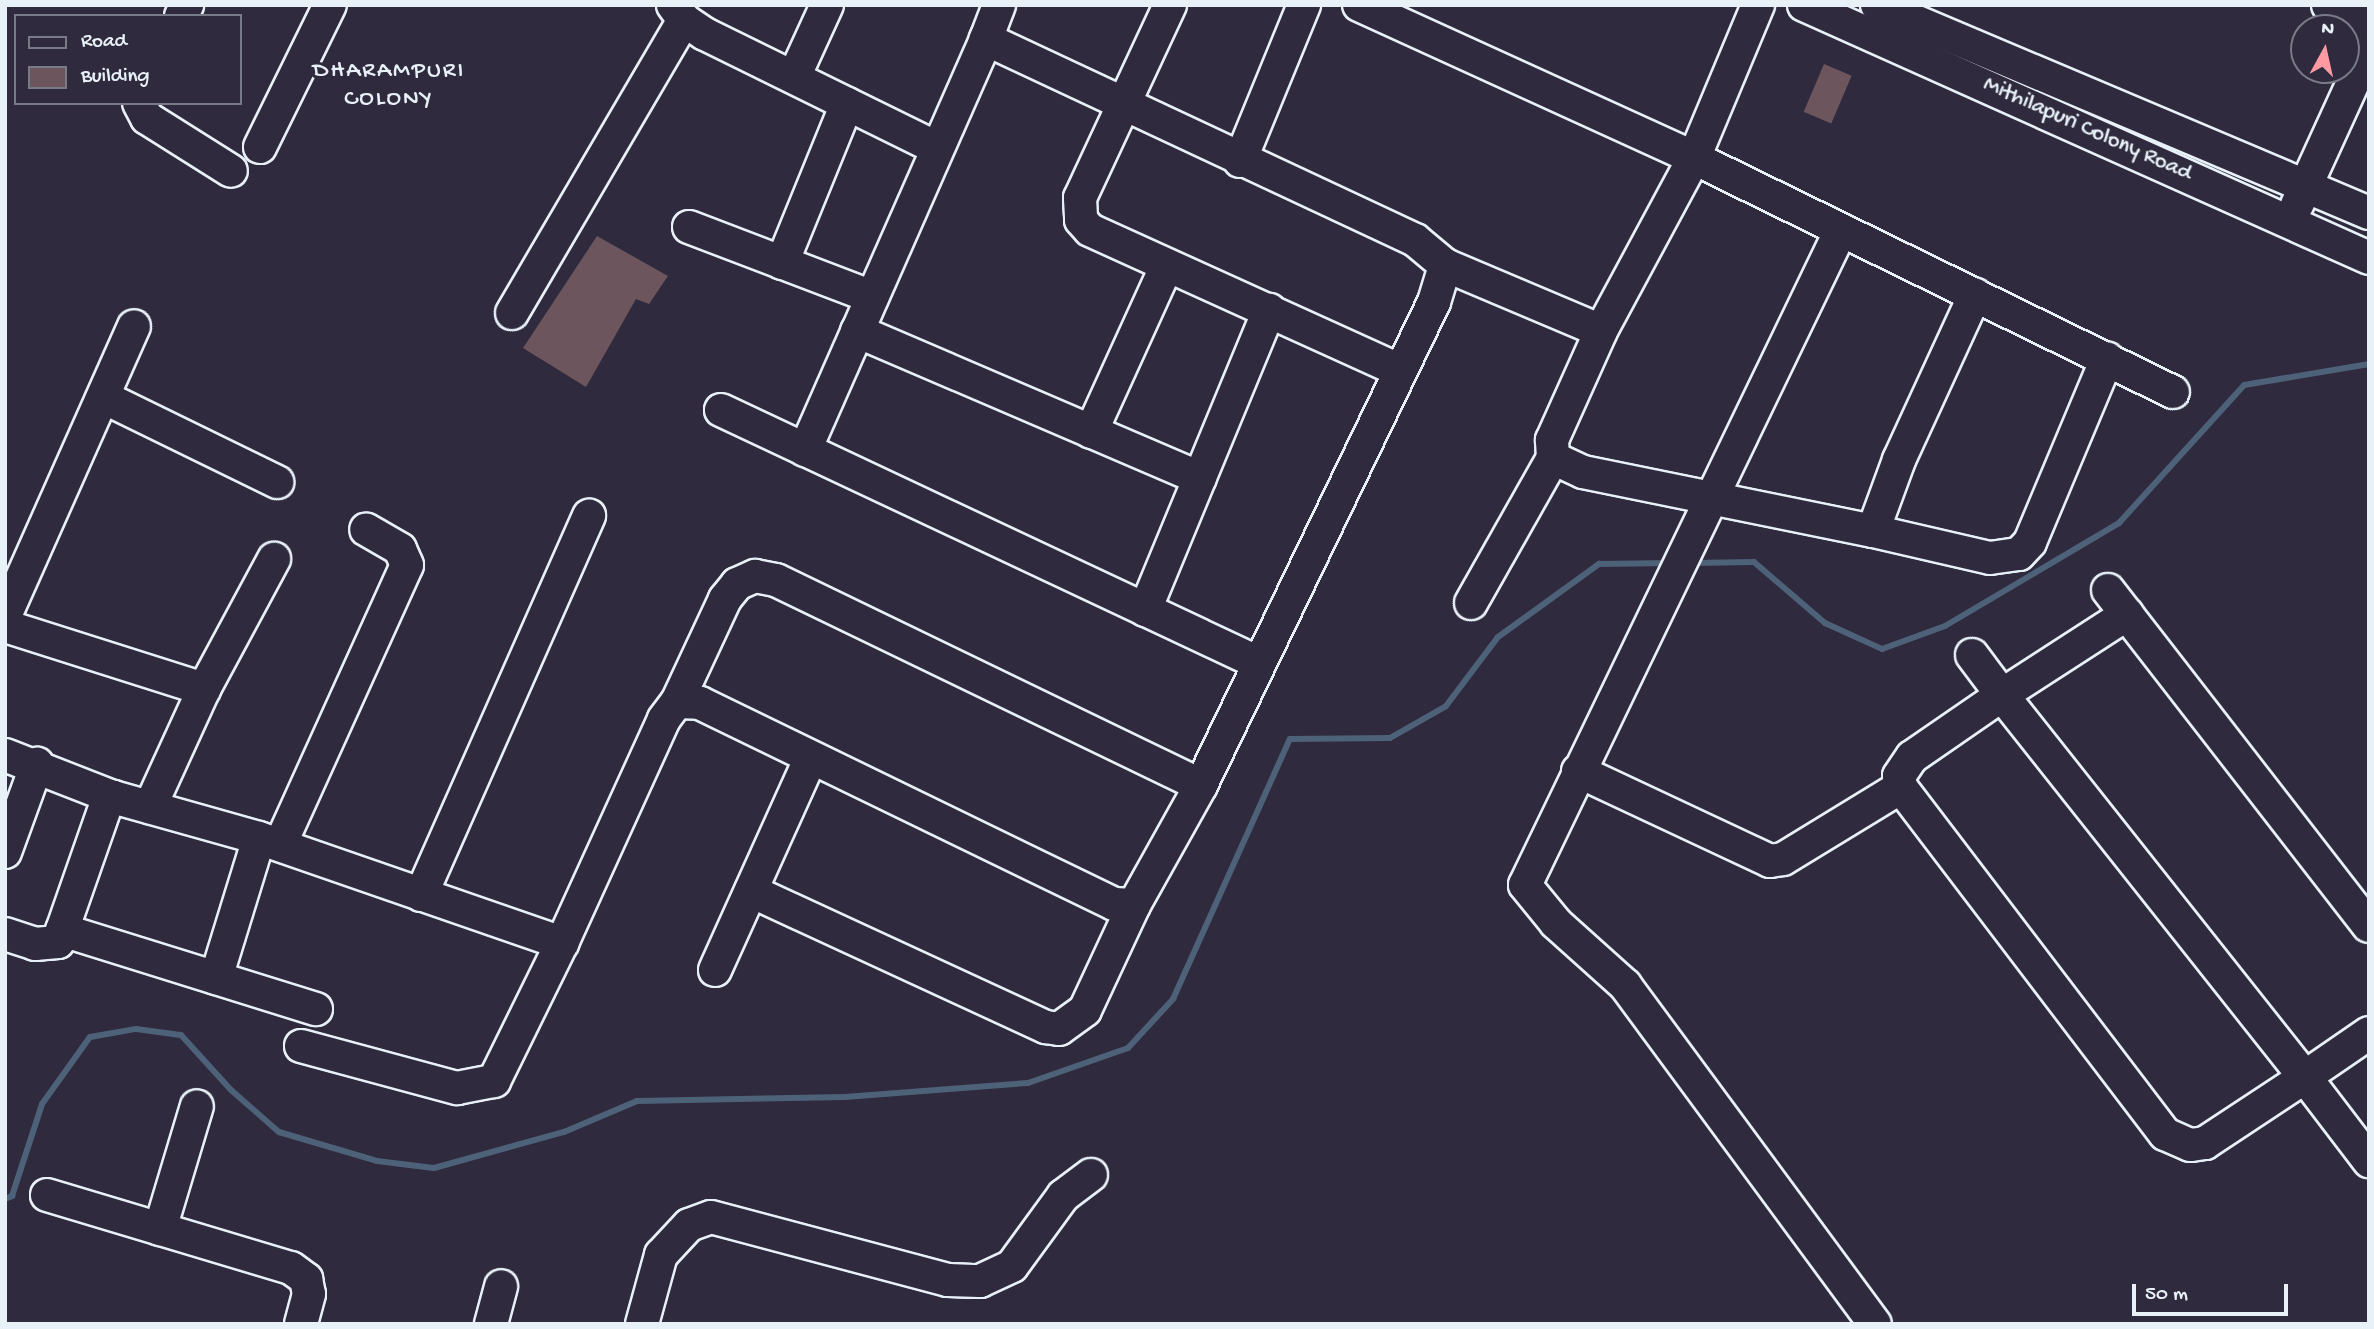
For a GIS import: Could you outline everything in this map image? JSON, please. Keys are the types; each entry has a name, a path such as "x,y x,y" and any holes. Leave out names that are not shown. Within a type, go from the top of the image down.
{"street":[{"path":"260,147 330,5"},
{"path":"794,78 827,5"},
{"path":"805,450 999,5"},
{"path":"1170,5 1122,107 1078,211 1090,230 1399,370"},
{"path":"1240,161 1304,5"},
{"path":"1359,5 1694,158 2173,392"},
{"path":"1471,603 1553,458 1552,440 1601,331 1694,158 1758,5"},
{"name":"Mithilapuri Colony Road","path":"1804,5 2369,258"},
{"name":"Mithilapuri Colony Road","path":"1877,5 2369,213"},
{"path":"2328,5 2369,25"},
{"path":"512,313 678,13 794,78 937,148"},
{"path":"986,39 1122,107 1415,240 1445,265 1601,331"},
{"path":"2289,222 2369,48"},
{"path":"782,263 847,104"},
{"path":"140,105 148,118 231,171"},
{"path":"689,227 872,297"},
{"path":"1841,230 1525,885 1556,923 1625,985 1875,1324"},
{"path":"1091,432 1167,265"},
{"path":"751,891 1059,1029 1085,1010 1134,905 1201,785 1434,302 1445,265"},
{"path":"1873,531 1899,460 1975,295"},
{"path":"1145,610 1269,310"},
{"path":"5,616 134,326"},
{"path":"857,331 1200,478"},
{"path":"1553,458 1583,472 1873,531 1990,558 2019,554 2029,542 2106,359"},
{"path":"103,397 277,482"},
{"path":"721,410 1259,663"},
{"path":"421,895 589,516"},
{"path":"216,978 270,842 407,565 400,549 366,529"},
{"path":"150,807 204,689 274,559"},
{"path":"301,1046 457,1088 494,1081 562,943 664,719 677,702 724,599 737,584 755,576 776,580 1201,785"},
{"path":"2369,926 2118,602 2002,695 1902,766 1901,787 2165,1134 2190,1145 2205,1143 2369,1033"},
{"path":"5,626 204,689"},
{"path":"1972,655 2369,1161"},
{"path":"677,702 701,703 810,760 1114,904 1134,905"},
{"path":"5,755 37,765 113,797 270,842 562,943"},
{"path":"715,970 810,760"},
{"path":"5,852 37,765"},
{"path":"1578,771 1751,855 1783,859 1901,787"},
{"path":"5,934 48,945 58,942 106,805 113,797"},
{"path":"62,930 316,1009"},
{"path":"160,1229 197,1107"},
{"path":"642,1324 661,1255 689,1225 711,1217 948,1280 980,1280 1012,1266 1063,1196 1091,1175"},
{"path":"47,1195 291,1268 306,1279 309,1294 301,1324"},
{"path":"491,1324 501,1286"}],"building":[{"path":"1824,64 1852,76 1831,124 1804,112"},
{"path":"597,236 668,276 649,304 636,299 586,387 523,348"}],"waterway":[{"path":"1693,563 1754,562 1825,623 1882,649 1945,626 2119,523 2244,385 2369,364"},
{"path":"5,1199 12,1196 42,1104 90,1037 136,1029 181,1035 231,1090 279,1132 377,1161 434,1168 564,1132 637,1101 845,1097 1028,1083 1128,1048 1173,999 1290,739 1390,738 1446,706 1498,637 1599,564 1671,563"}],"district":[{"name":"DHARAMPURI COLONY","path":"389,86"}]}
